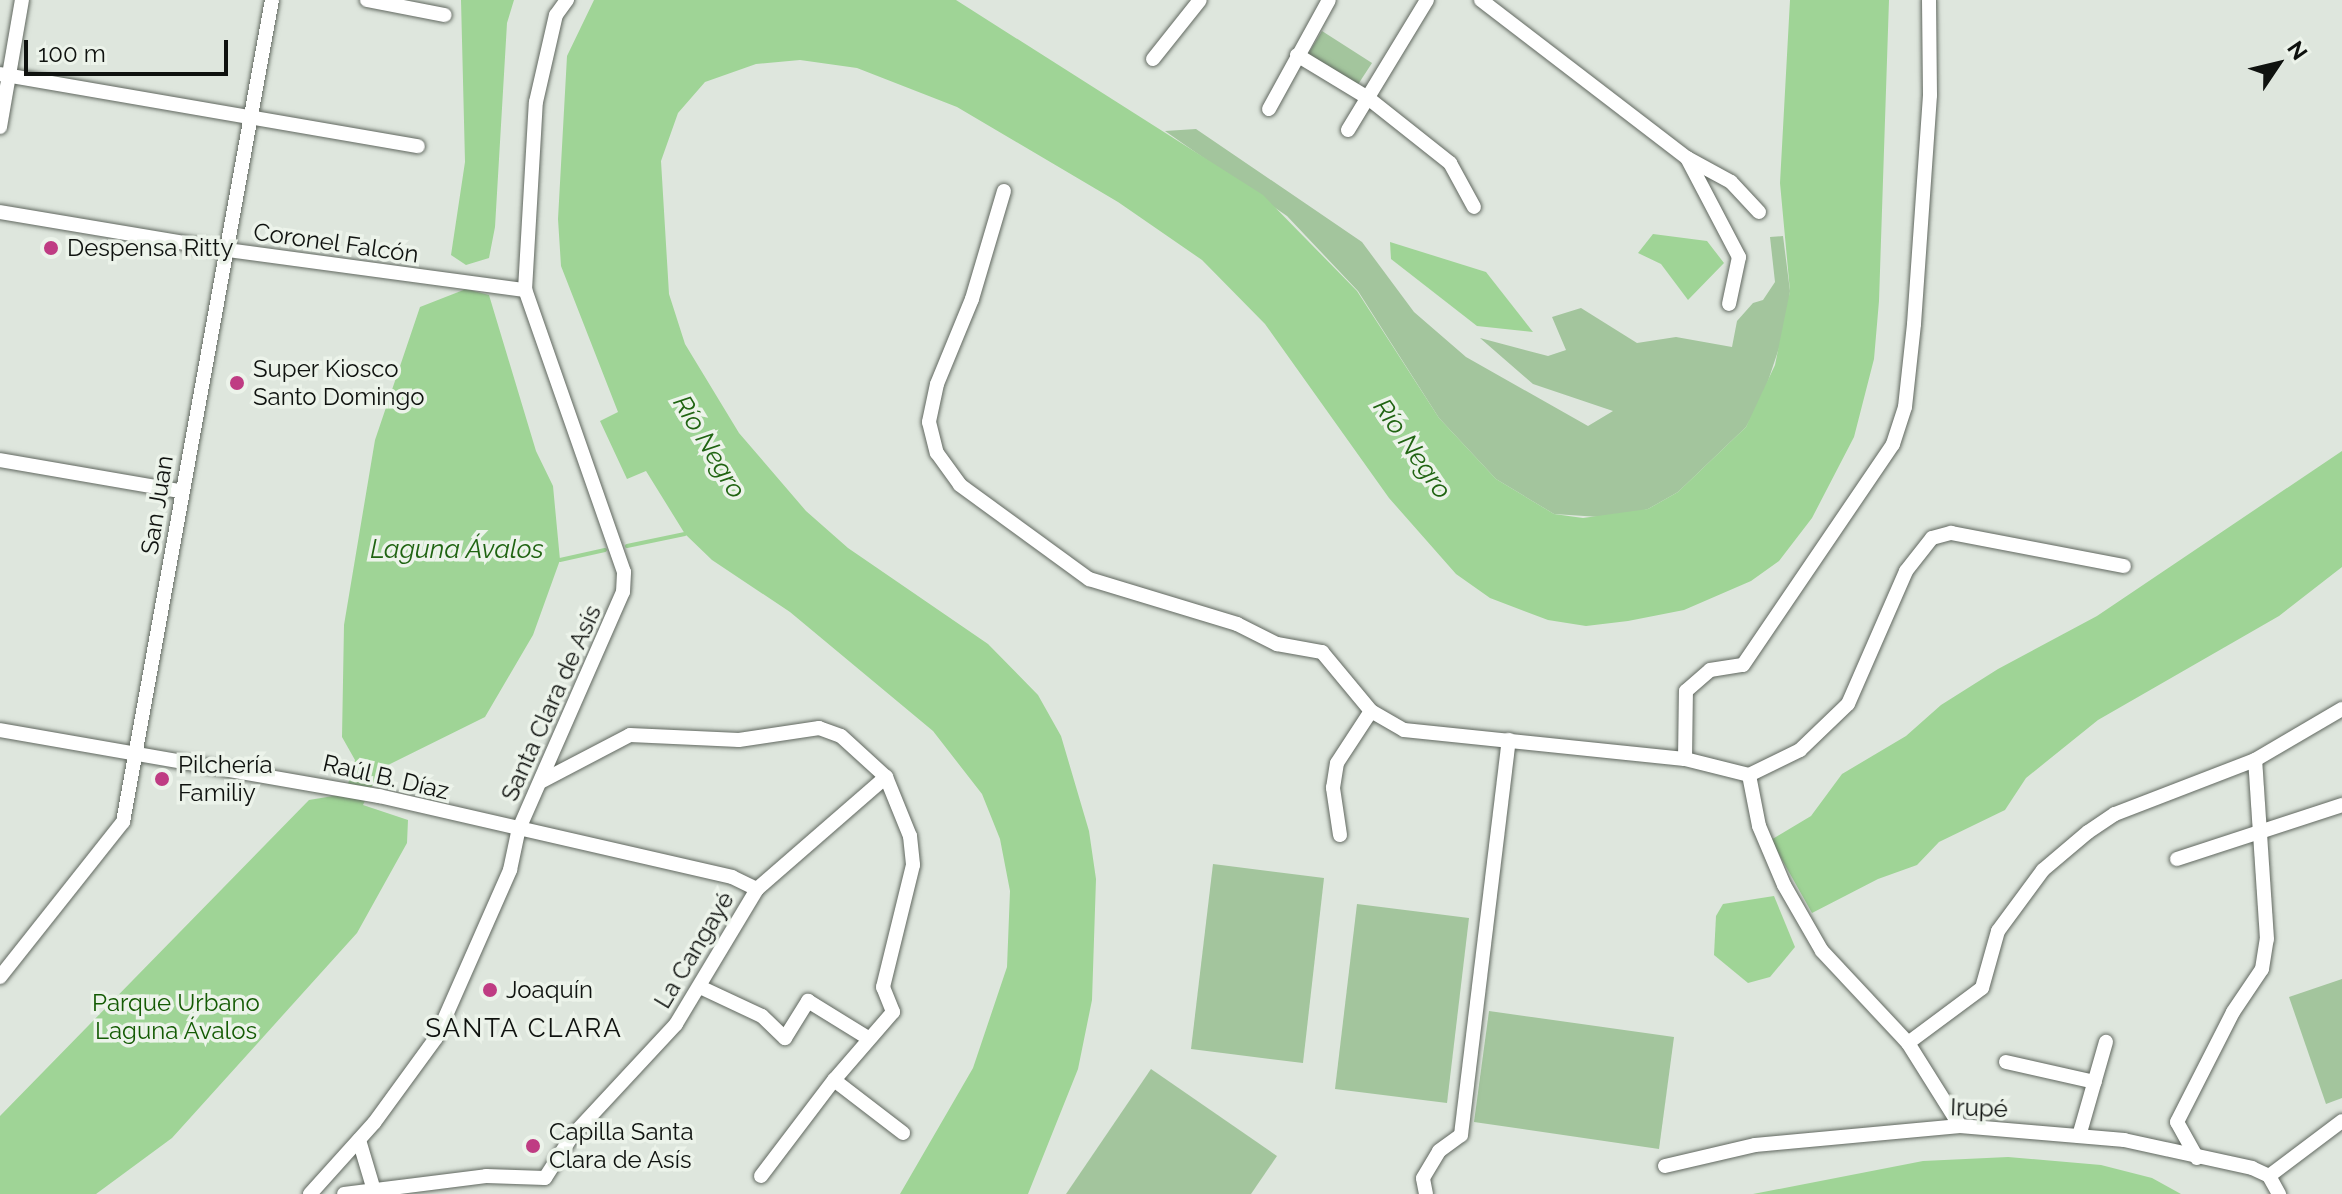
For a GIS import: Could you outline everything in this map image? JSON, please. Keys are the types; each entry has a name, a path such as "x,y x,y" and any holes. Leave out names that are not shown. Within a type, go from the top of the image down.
{"street":[{"path":"0,127 4,74 22,0"},
{"name":"San Juan","path":"0,977 123,822 138,756 180,491 228,250 272,0"},
{"name":"Santa Clara de Asís","path":"310,1194 359,1140 436,1038 510,870 518,831 619,608 624,572 525,290 536,102 556,15 567,0"},
{"path":"1153,59 1200,0"},
{"path":"1269,109 1329,0"},
{"path":"1348,130 1427,0"},
{"path":"1481,0 1687,158 1731,182 1759,212"},
{"path":"1685,759 1686,691 1710,670 1743,665 1893,444 1905,407 1930,95 1929,0"},
{"path":"374,1 445,15"},
{"path":"1297,55 1368,98 1450,163 1474,207"},
{"path":"4,74 418,146"},
{"path":"1687,158 1739,257 1729,304"},
{"path":"1004,191 972,299 937,384 929,422 937,453 960,485 1089,579 1237,624 1277,644 1322,652 1371,711 1404,730 1685,759 1749,775 1800,750 1848,704 1906,571 1932,538 1951,533 2124,566"},
{"name":"Coronel Falcón","path":"0,212 228,250 525,290"},
{"path":"0,460 180,491"},
{"path":"1908,1043 1982,988 1998,931 2043,870 2088,832 2115,814 2255,760 2342,709"},
{"path":"1340,835 1333,788 1337,763 1371,711"},
{"path":"542,781 630,735 739,740 819,728 841,736 886,777 910,836 913,865 883,987 893,1012 834,1080 761,1176"},
{"name":"Raúl B. Díaz","path":"0,730 138,756 335,786 518,831 732,877 757,889"},
{"path":"1426,1194 1423,1178 1439,1151 1461,1135 1509,740"},
{"path":"2197,1158 2177,1122 2233,1012 2262,969 2267,939 2255,760"},
{"path":"1749,775 1759,826 1784,885 1822,951 1908,1043 1960,1126"},
{"name":"La Cangayé","path":"344,1194 373,1187 486,1176 545,1178 572,1136 676,1024 757,889 886,777"},
{"path":"2177,859 2342,805"},
{"path":"700,987 762,1016 785,1038 808,1001 868,1038"},
{"path":"2079,1136 2106,1042"},
{"path":"2006,1062 2095,1082"},
{"path":"834,1080 903,1133"},
{"path":"2279,1194 2269,1176 2342,1121"},
{"name":"Irupé","path":"1665,1166 1755,1145 1960,1126 2124,1140 2269,1176"},
{"path":"359,1140 373,1187"}],"shaded area":[{"path":"1322,31 1372,63 1357,86 1308,54"},
{"path":"1196,129 1362,242 1414,312 1466,357 1588,426 1613,411 1533,384 1480,338 1548,356 1566,350 1552,317 1581,308 1637,343 1676,337 1732,347 1737,321 1753,303 1763,300 1775,282 1770,237 1783,236 1790,291 1786,327 1763,396 1746,427 1678,492 1648,509 1615,518 1554,514 1496,479 1439,418 1358,291 1287,216 1165,131"},
{"path":"1213,864 1324,878 1303,1063 1191,1049"},
{"path":"1357,904 1469,918 1447,1103 1335,1089"},
{"path":"2342,979 2342,1098 2326,1104 2289,997"},
{"path":"1489,1011 1674,1037 1659,1149 1474,1122"},
{"path":"1151,1069 1277,1156 1251,1194 1066,1194"}],"water":[{"path":"461,0 514,0 507,23 495,227 489,258 466,265 451,255 465,162"},
{"name":"Río Negro","path":"594,0 956,0 1263,195 1357,291 1439,418 1496,479 1554,514 1583,518 1648,509 1678,492 1746,427 1775,365 1790,291 1780,183 1790,0 1889,0 1879,301 1874,359 1854,437 1812,518 1779,561 1751,581 1684,610 1628,621 1586,626 1548,620 1490,598 1456,574 1389,498 1265,324 1202,260 1118,202 957,107 857,68 800,60 756,64 705,82 678,113 661,161 669,294 685,344 739,433 806,511 848,548 988,644 1038,695 1061,736 1089,831 1096,879 1092,1000 1078,1069 1028,1194 900,1194 973,1068 1007,967 1010,891 1000,839 982,794 933,731 790,612 712,560 685,534 646,471 627,479 600,421 618,412 561,266 558,219 567,56"},
{"path":"1653,234 1707,241 1724,263 1688,300 1661,264 1638,253"},
{"path":"1390,242 1486,272 1533,332 1477,326 1391,259"},
{"name":"Laguna Ávalos","path":"466,289 489,295 536,451 553,486 560,560 533,635 485,717 380,769 363,805 408,820 407,843 357,933 172,1138 96,1194 0,1194 0,1116 309,800 345,794 355,760 342,737 344,625 375,440 420,307"},
{"path":"2342,451 2342,567 2279,616 2098,720 2026,778 2005,810 1939,842 1917,865 1878,879 1812,913 1771,840 1811,816 1842,774 1906,736 1941,705 1998,669 2097,616"},
{"path":"1774,896 1795,947 1770,977 1748,983 1714,955 1716,916 1723,904"},
{"path":"2008,1157 2101,1165 2152,1178 2181,1194 1753,1194 1923,1161"}],"waterway":[{"path":"627,546 685,534"},
{"path":"560,560 605,550"}],"place":[{"name":"Despensa Ritty","path":"51,248"},
{"name":"Super Kiosco Santo Domingo","path":"237,383"},
{"name":"Pilchería Familiy","path":"162,779"},
{"name":"Joaquín","path":"490,990"},
{"name":"Capilla Santa Clara de Asís","path":"533,1146"}],"district":[{"name":"SANTA CLARA","path":"524,1029"}],"park label":[{"name":"Parque Urbano Laguna Ávalos","path":"176,1017"}]}
